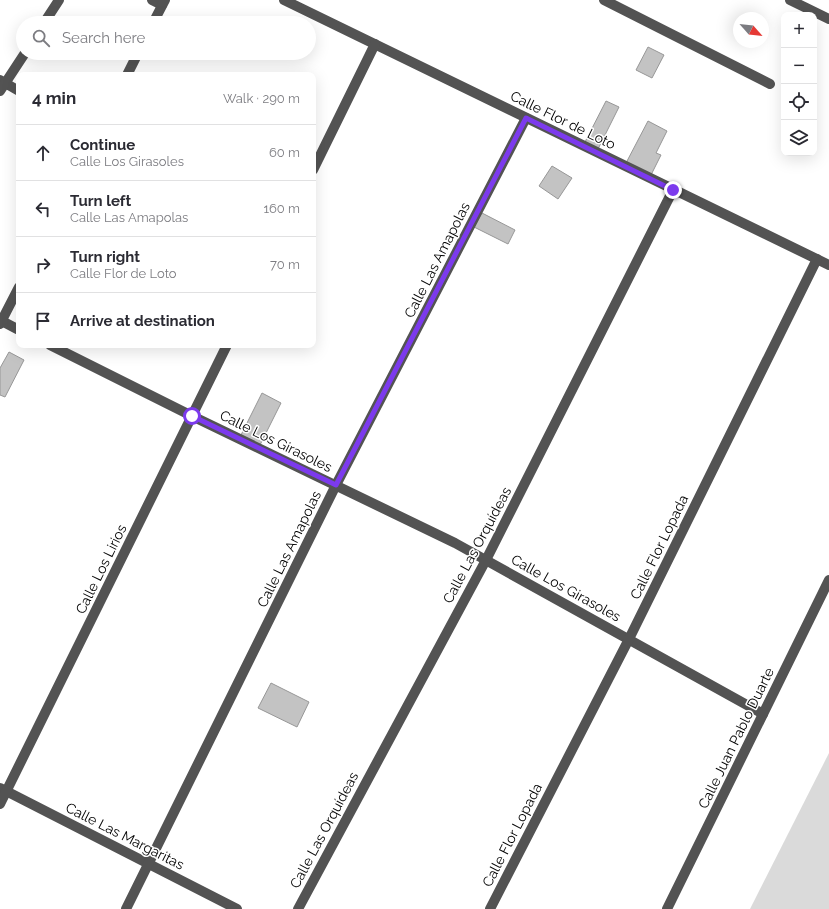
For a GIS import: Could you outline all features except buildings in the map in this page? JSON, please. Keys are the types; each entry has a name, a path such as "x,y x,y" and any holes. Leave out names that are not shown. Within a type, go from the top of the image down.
{"street":[{"path":"49,16 59,0"},
{"path":"152,0 163,3 156,16"},
{"name":"Calle Flor de Loto","path":"284,0 829,265"},
{"path":"604,0 770,84"},
{"path":"790,0 829,19"},
{"path":"316,164 375,44"},
{"path":"16,90 2,85 20,60"},
{"path":"128,72 134,60"},
{"name":"Calle Las Amapolas","path":"126,909 336,485 526,118"},
{"name":"Calle Las Orquídeas","path":"298,909 486,560 673,190"},
{"name":"Calle Flor Lopada","path":"490,909 629,639 817,259"},
{"path":"16,293 1,322 16,329"},
{"name":"Calle Los Girasoles","path":"56,348 192,416 455,543 763,714"},
{"name":"Calle Los Lirios","path":"0,804 3,789 226,348"},
{"name":"Calle Juan Pablo Duarte","path":"667,909 829,580"},
{"name":"Calle Las Margaritas","path":"3,789 237,909"}],"shaded area":[{"path":"829,753 829,909 750,909"}],"route":[{"path":"192,416 336,485 526,118 673,190"}]}
